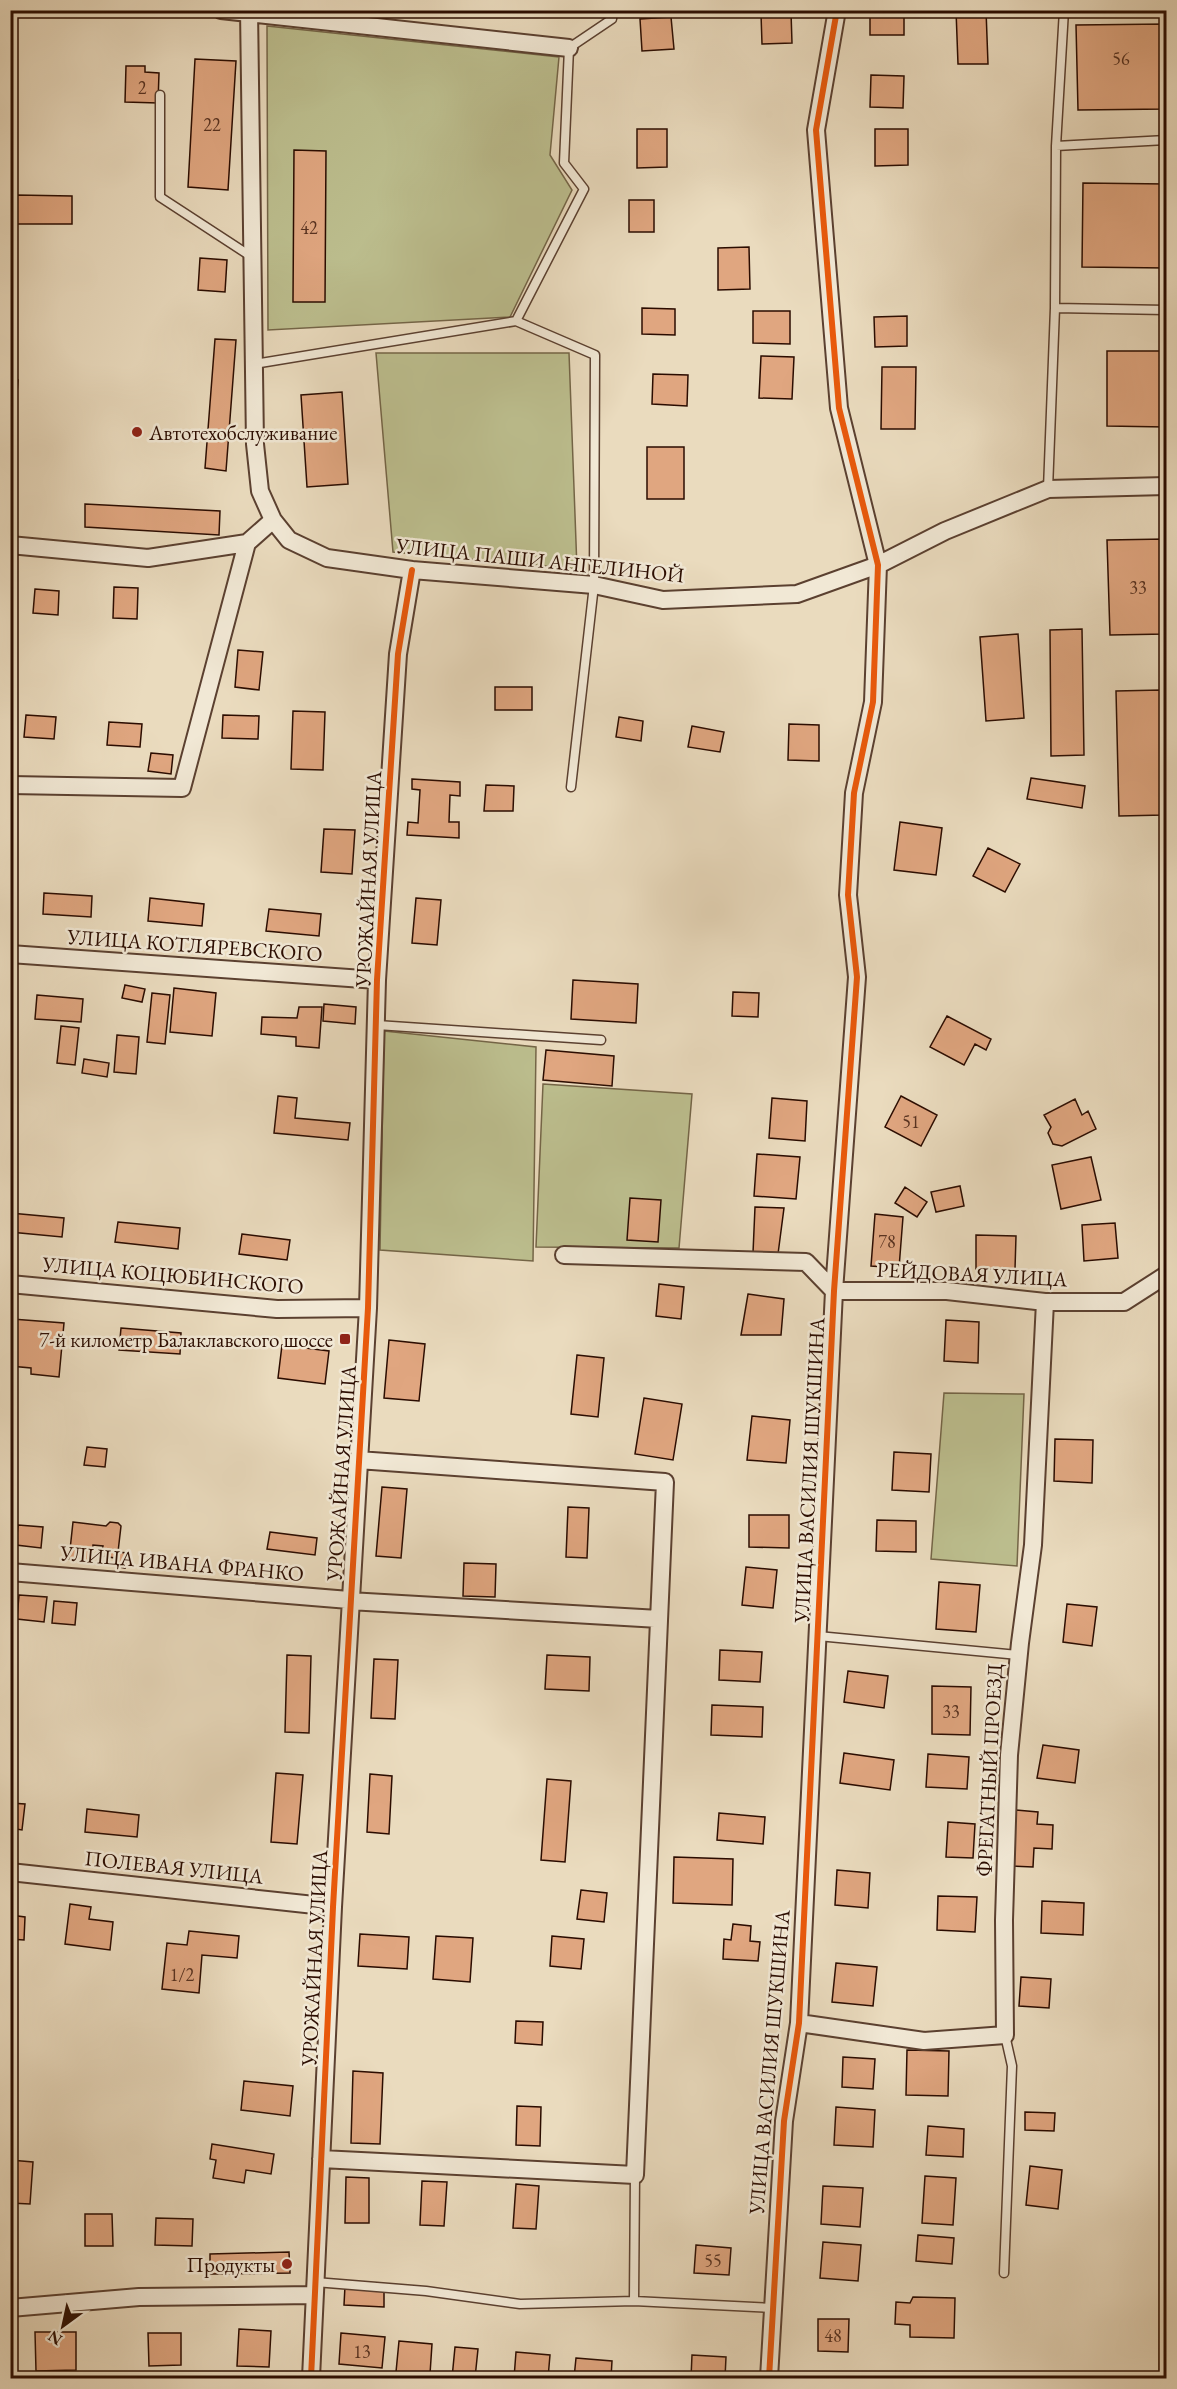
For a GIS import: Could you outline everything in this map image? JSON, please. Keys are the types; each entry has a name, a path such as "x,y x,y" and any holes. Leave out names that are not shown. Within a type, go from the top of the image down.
{"street":[{"path":"221,10 569,48"},
{"name":"УЛИЦА ВАСИЛИЯ ШУКШИНА","path":"769,2379 784,2121 799,2023 834,1291 857,977 848,895 854,793 873,702 878,565 839,408 816,130 837,10"},
{"name":"УЛИЦА ПАШИ АНГЕЛИНОЙ","path":"249,13 255,444 260,491 273,520 288,540 327,558 412,570 594,585 663,600 797,594 878,565 945,531 1048,489"},
{"path":"1048,489 1167,486"},
{"path":"10,545 148,558 247,543 273,520"},
{"path":"10,785 182,788 247,543"},
{"name":"УРОЖАЙНАЯ УЛИЦА","path":"311,2379 349,1601 368,1308 377,980 399,654 412,570"},
{"name":"УЛИЦА КОТЛЯРЕВСКОГО","path":"10,954 377,980"},
{"path":"564,1255 806,1262 834,1291"},
{"name":"РЕЙДОВАЯ УЛИЦА","path":"834,1291 947,1291 1045,1302 1124,1302 1167,1275"},
{"name":"УЛИЦА КОЦЮБИНСКОГО","path":"10,1284 277,1309 368,1308"},
{"name":"ФРЕГАТНЫЙ ПРОЕЗД","path":"1005,2035 1004,1920 1009,1755 1018,1655 1033,1545 1045,1302"},
{"path":"321,2159 635,2175 665,1482 358,1460"},
{"name":"УЛИЦА ИВАНА ФРАНКО","path":"10,1572 349,1601 659,1619"},
{"name":"ПОЛЕВАЯ УЛИЦА","path":"10,1872 333,1907"},
{"path":"799,2023 924,2041 1005,2035"},
{"path":"10,2308 139,2297 314,2289"}],"lane":[{"path":"516,321 584,189 564,163 569,48 612,19 613,10"},
{"path":"1048,489 1055,308 1056,146 1064,10"},
{"path":"160,95 160,197 253,257"},
{"path":"1056,146 1167,140"},
{"path":"1055,308 1167,310"},
{"path":"254,364 516,321 595,355 594,585 571,788"},
{"path":"377,1025 601,1040"},
{"path":"818,1636 1018,1655"},
{"path":"1004,2273 1012,2066 1005,2035"},
{"path":"634,2301 635,2175"},
{"path":"314,2289 426,2291 520,2304 634,2301 773,2308"}],"green space":[{"path":"267,26 559,57 550,155 572,190 510,317 268,330"},
{"path":"376,353 569,353 577,569 393,552"},
{"path":"384,1031 536,1047 533,1261 380,1250"},
{"path":"543,1084 692,1094 679,1248 536,1247"},
{"path":"944,1393 1024,1394 1017,1566 931,1559"},
{"path":"1166,1968 1166,2378 1159,2378 1160,2141"}],"building":[{"path":"504,10 534,10 534,15 503,12"},
{"path":"870,10 904,10 904,35 870,35"},
{"path":"956,10 986,10 988,64 958,64"},
{"path":"791,12 792,43 762,44 761,14"},
{"path":"671,17 674,49 642,51 640,19"},
{"path":"1166,24 1166,109 1078,110 1076,25"},
{"path":"195,59 236,61 228,190 188,187"},
{"path":"126,66 145,66 145,72 159,73 158,103 125,102"},
{"path":"871,75 904,76 903,108 870,107"},
{"path":"637,129 667,129 667,167 637,168"},
{"path":"875,129 908,129 908,165 875,166"},
{"path":"294,150 326,151 325,302 293,302"},
{"path":"1083,183 1166,184 1166,268 1082,267"},
{"path":"16,195 72,196 72,224 16,224"},
{"path":"629,200 654,200 654,232 629,232"},
{"path":"749,247 750,289 718,290 718,248"},
{"path":"200,258 227,260 225,292 198,290"},
{"path":"642,308 675,309 675,335 642,334"},
{"path":"753,311 790,311 790,344 753,343"},
{"path":"907,316 907,346 875,347 874,317"},
{"path":"215,339 236,340 226,471 205,468"},
{"path":"1107,351 1166,351 1166,427 1107,426"},
{"path":"761,356 794,357 792,399 759,398"},
{"path":"882,367 916,367 915,429 881,429"},
{"path":"653,374 688,375 687,406 652,404"},
{"path":"10,380 18,380 14,433 10,433"},
{"path":"342,392 348,484 307,487 301,395"},
{"path":"647,447 684,447 684,499 647,499"},
{"path":"85,504 220,511 219,535 85,527"},
{"path":"1166,539 1166,634 1110,635 1107,540"},
{"path":"114,587 138,588 137,619 113,618"},
{"path":"35,589 59,591 58,615 33,613"},
{"path":"1082,629 1084,755 1051,756 1050,630"},
{"path":"1018,634 1024,718 986,721 980,637"},
{"path":"238,650 263,652 259,690 235,687"},
{"path":"495,687 532,687 532,710 495,710"},
{"path":"1161,690 1164,815 1119,816 1116,691"},
{"path":"293,711 325,712 323,770 291,769"},
{"path":"26,715 56,717 54,739 24,737"},
{"path":"223,715 259,716 258,739 222,738"},
{"path":"619,717 643,721 641,741 616,737"},
{"path":"109,722 142,724 140,747 107,745"},
{"path":"789,724 819,725 819,761 788,760"},
{"path":"692,726 724,732 720,752 688,747"},
{"path":"151,753 173,755 171,774 148,771"},
{"path":"1031,778 1085,786 1082,808 1027,799"},
{"path":"412,779 460,782 460,796 450,795 449,822 459,822 459,838 407,835 408,822 418,823 420,790 412,789"},
{"path":"486,785 514,786 513,811 484,811"},
{"path":"900,822 942,828 936,875 894,870"},
{"path":"324,829 355,830 352,874 321,872"},
{"path":"988,848 1020,864 1005,892 973,876"},
{"path":"44,893 92,896 91,917 43,914"},
{"path":"150,898 204,904 202,926 148,921"},
{"path":"416,898 441,900 437,945 412,943"},
{"path":"269,909 321,914 319,936 266,931"},
{"path":"573,980 638,984 636,1023 571,1019"},
{"path":"125,985 145,989 142,1002 122,998"},
{"path":"174,988 216,993 212,1036 170,1032"},
{"path":"733,992 759,993 758,1017 732,1016"},
{"path":"152,993 170,995 165,1044 147,1042"},
{"path":"37,995 83,999 81,1022 35,1019"},
{"path":"324,1004 356,1007 355,1024 323,1021"},
{"path":"299,1007 322,1007 319,1048 296,1046 296,1037 261,1034 262,1017 297,1018"},
{"path":"947,1016 991,1039 986,1050 975,1044 964,1065 930,1047"},
{"path":"61,1026 79,1028 75,1065 57,1063"},
{"path":"117,1035 139,1037 136,1074 114,1072"},
{"path":"546,1050 614,1056 612,1086 543,1080"},
{"path":"84,1059 109,1063 107,1077 82,1073"},
{"path":"278,1096 297,1098 295,1118 350,1123 348,1140 274,1133"},
{"path":"901,1096 937,1115 921,1146 885,1127"},
{"path":"772,1098 807,1101 805,1141 769,1138"},
{"path":"1075,1099 1082,1115 1088,1111 1096,1129 1062,1146 1053,1144 1048,1133 1051,1127 1044,1115"},
{"path":"757,1154 800,1157 796,1199 754,1196"},
{"path":"1091,1157 1101,1200 1061,1209 1052,1165"},
{"path":"960,1186 964,1206 936,1212 931,1192"},
{"path":"905,1187 927,1202 917,1217 895,1203"},
{"path":"630,1198 661,1200 658,1242 627,1240"},
{"path":"755,1207 784,1208 778,1254 753,1253"},
{"path":"10,1213 64,1218 62,1237 10,1232"},
{"path":"875,1214 903,1217 899,1268 871,1266"},
{"path":"118,1222 180,1228 178,1249 115,1242"},
{"path":"1115,1223 1118,1258 1084,1261 1082,1225"},
{"path":"242,1234 290,1240 287,1260 239,1254"},
{"path":"976,1235 1016,1236 1015,1269 976,1269"},
{"path":"659,1284 684,1287 681,1319 656,1316"},
{"path":"748,1294 784,1299 781,1335 741,1335"},
{"path":"12,1319 64,1323 59,1377 31,1374 31,1368 10,1366"},
{"path":"946,1320 979,1322 978,1363 944,1361"},
{"path":"121,1328 181,1333 180,1354 119,1350"},
{"path":"389,1340 425,1344 419,1401 384,1398"},
{"path":"282,1345 329,1351 325,1384 278,1378"},
{"path":"577,1355 604,1358 598,1417 571,1414"},
{"path":"644,1398 682,1404 673,1460 635,1454"},
{"path":"752,1416 790,1420 786,1463 747,1460"},
{"path":"1055,1439 1093,1440 1092,1483 1054,1481"},
{"path":"87,1447 107,1449 105,1467 84,1465"},
{"path":"894,1452 931,1454 929,1492 892,1490"},
{"path":"10,1486 14,1492 11,1523 10,1523"},
{"path":"382,1487 407,1489 401,1558 376,1556"},
{"path":"568,1507 589,1508 587,1558 566,1557"},
{"path":"749,1515 789,1515 789,1548 749,1547"},
{"path":"877,1520 916,1521 916,1552 876,1551"},
{"path":"73,1522 106,1526 110,1522 118,1523 121,1526 118,1552 127,1553 125,1568 114,1566 115,1558 101,1556 103,1546 93,1545 91,1562 69,1559"},
{"path":"18,1525 43,1527 41,1548 16,1545"},
{"path":"270,1532 317,1538 315,1555 267,1549"},
{"path":"464,1563 496,1564 495,1597 463,1596"},
{"path":"746,1567 777,1570 773,1608 742,1605"},
{"path":"939,1582 980,1585 976,1632 936,1629"},
{"path":"19,1595 47,1597 44,1622 17,1619"},
{"path":"54,1601 77,1603 75,1625 52,1623"},
{"path":"1067,1604 1097,1607 1092,1646 1063,1642"},
{"path":"720,1650 762,1652 760,1682 719,1680"},
{"path":"287,1655 311,1656 309,1733 285,1732"},
{"path":"547,1655 590,1657 589,1691 545,1689"},
{"path":"374,1659 398,1660 395,1719 371,1718"},
{"path":"848,1671 888,1676 884,1708 844,1702"},
{"path":"932,1686 971,1687 970,1735 932,1734"},
{"path":"712,1705 763,1707 762,1737 711,1735"},
{"path":"1043,1745 1079,1750 1075,1783 1037,1778"},
{"path":"844,1753 894,1760 890,1790 840,1783"},
{"path":"928,1754 969,1757 967,1789 926,1787"},
{"path":"276,1773 303,1775 297,1844 271,1842"},
{"path":"370,1774 392,1776 389,1834 367,1832"},
{"path":"547,1779 571,1781 565,1862 541,1860"},
{"path":"10,1803 25,1804 22,1830 10,1828"},
{"path":"87,1809 139,1815 137,1837 85,1832"},
{"path":"1016,1810 1038,1812 1037,1824 1053,1825 1052,1849 1034,1848 1033,1867 1012,1866"},
{"path":"719,1813 765,1817 763,1844 717,1840"},
{"path":"948,1822 975,1824 973,1858 946,1857"},
{"path":"674,1857 733,1859 732,1905 673,1903"},
{"path":"837,1870 870,1873 868,1908 835,1905"},
{"path":"581,1890 607,1893 604,1922 577,1919"},
{"path":"938,1896 977,1897 975,1932 937,1930"},
{"path":"1042,1901 1084,1903 1083,1935 1041,1933"},
{"path":"70,1904 91,1907 89,1919 113,1922 110,1950 65,1944"},
{"path":"10,1915 25,1917 24,1940 10,1939"},
{"path":"733,1924 751,1926 750,1941 760,1942 758,1961 723,1959 724,1939 731,1940"},
{"path":"189,1931 239,1936 237,1958 202,1955 199,1993 162,1989 167,1943 187,1945"},
{"path":"360,1934 409,1937 407,1969 358,1966"},
{"path":"436,1936 473,1938 470,1982 433,1979"},
{"path":"552,1936 584,1939 581,1969 550,1966"},
{"path":"836,1963 877,1967 873,2006 832,2002"},
{"path":"1021,1977 1051,1979 1049,2008 1019,2006"},
{"path":"516,2021 543,2022 542,2045 515,2043"},
{"path":"907,2050 949,2051 948,2096 906,2095"},
{"path":"843,2057 875,2059 873,2089 842,2087"},
{"path":"353,2071 383,2073 380,2144 351,2143"},
{"path":"244,2081 293,2086 290,2116 241,2110"},
{"path":"517,2106 541,2107 540,2146 516,2145"},
{"path":"836,2107 875,2110 873,2147 834,2145"},
{"path":"1025,2112 1055,2113 1054,2131 1025,2130"},
{"path":"928,2126 964,2129 963,2157 926,2155"},
{"path":"212,2144 274,2154 271,2174 246,2170 244,2183 213,2178 216,2160 210,2159"},
{"path":"10,2160 33,2162 30,2204 10,2203"},
{"path":"1030,2166 1062,2170 1058,2209 1026,2205"},
{"path":"925,2176 956,2178 953,2225 922,2223"},
{"path":"346,2177 369,2178 369,2223 345,2223"},
{"path":"422,2181 447,2182 444,2226 420,2225"},
{"path":"516,2184 539,2186 536,2229 513,2228"},
{"path":"823,2186 863,2188 860,2227 821,2224"},
{"path":"85,2214 112,2214 113,2246 85,2246"},
{"path":"156,2218 193,2219 192,2246 155,2245"},
{"path":"918,2235 954,2238 952,2264 916,2261"},
{"path":"823,2242 861,2245 858,2281 820,2278"},
{"path":"696,2245 731,2248 729,2275 694,2273"},
{"path":"289,2252 290,2273 210,2274 210,2254"},
{"path":"345,2286 384,2289 384,2307 344,2305"},
{"path":"913,2297 955,2298 954,2338 910,2337 910,2325 895,2324 896,2302 910,2303"},
{"path":"818,2319 849,2319 848,2352 818,2351"},
{"path":"239,2329 271,2331 269,2367 237,2366"},
{"path":"35,2332 76,2332 76,2370 36,2371"},
{"path":"148,2333 181,2333 181,2365 149,2366"},
{"path":"341,2333 385,2337 382,2368 339,2364"},
{"path":"399,2341 432,2344 430,2374 396,2372"},
{"path":"455,2347 478,2349 475,2378 452,2378"},
{"path":"516,2352 550,2355 548,2378 514,2378"},
{"path":"692,2355 726,2357 725,2378 691,2378"},
{"path":"576,2358 612,2361 611,2378 574,2378"}],"cycle path":[{"path":"769,2378 784,2121 799,2023 834,1291 857,977 848,895 854,793 873,702 878,565 839,408 816,130 837,10"},
{"path":"311,2378 333,1907 368,1308 377,980 398,654 412,570"}],"place":[{"name":"Автотехобслуживание","path":"137,432"},
{"name":"7-й километр Балаклавского шоссе","path":"345,1339"},
{"name":"Продукты","path":"287,2264"}]}
